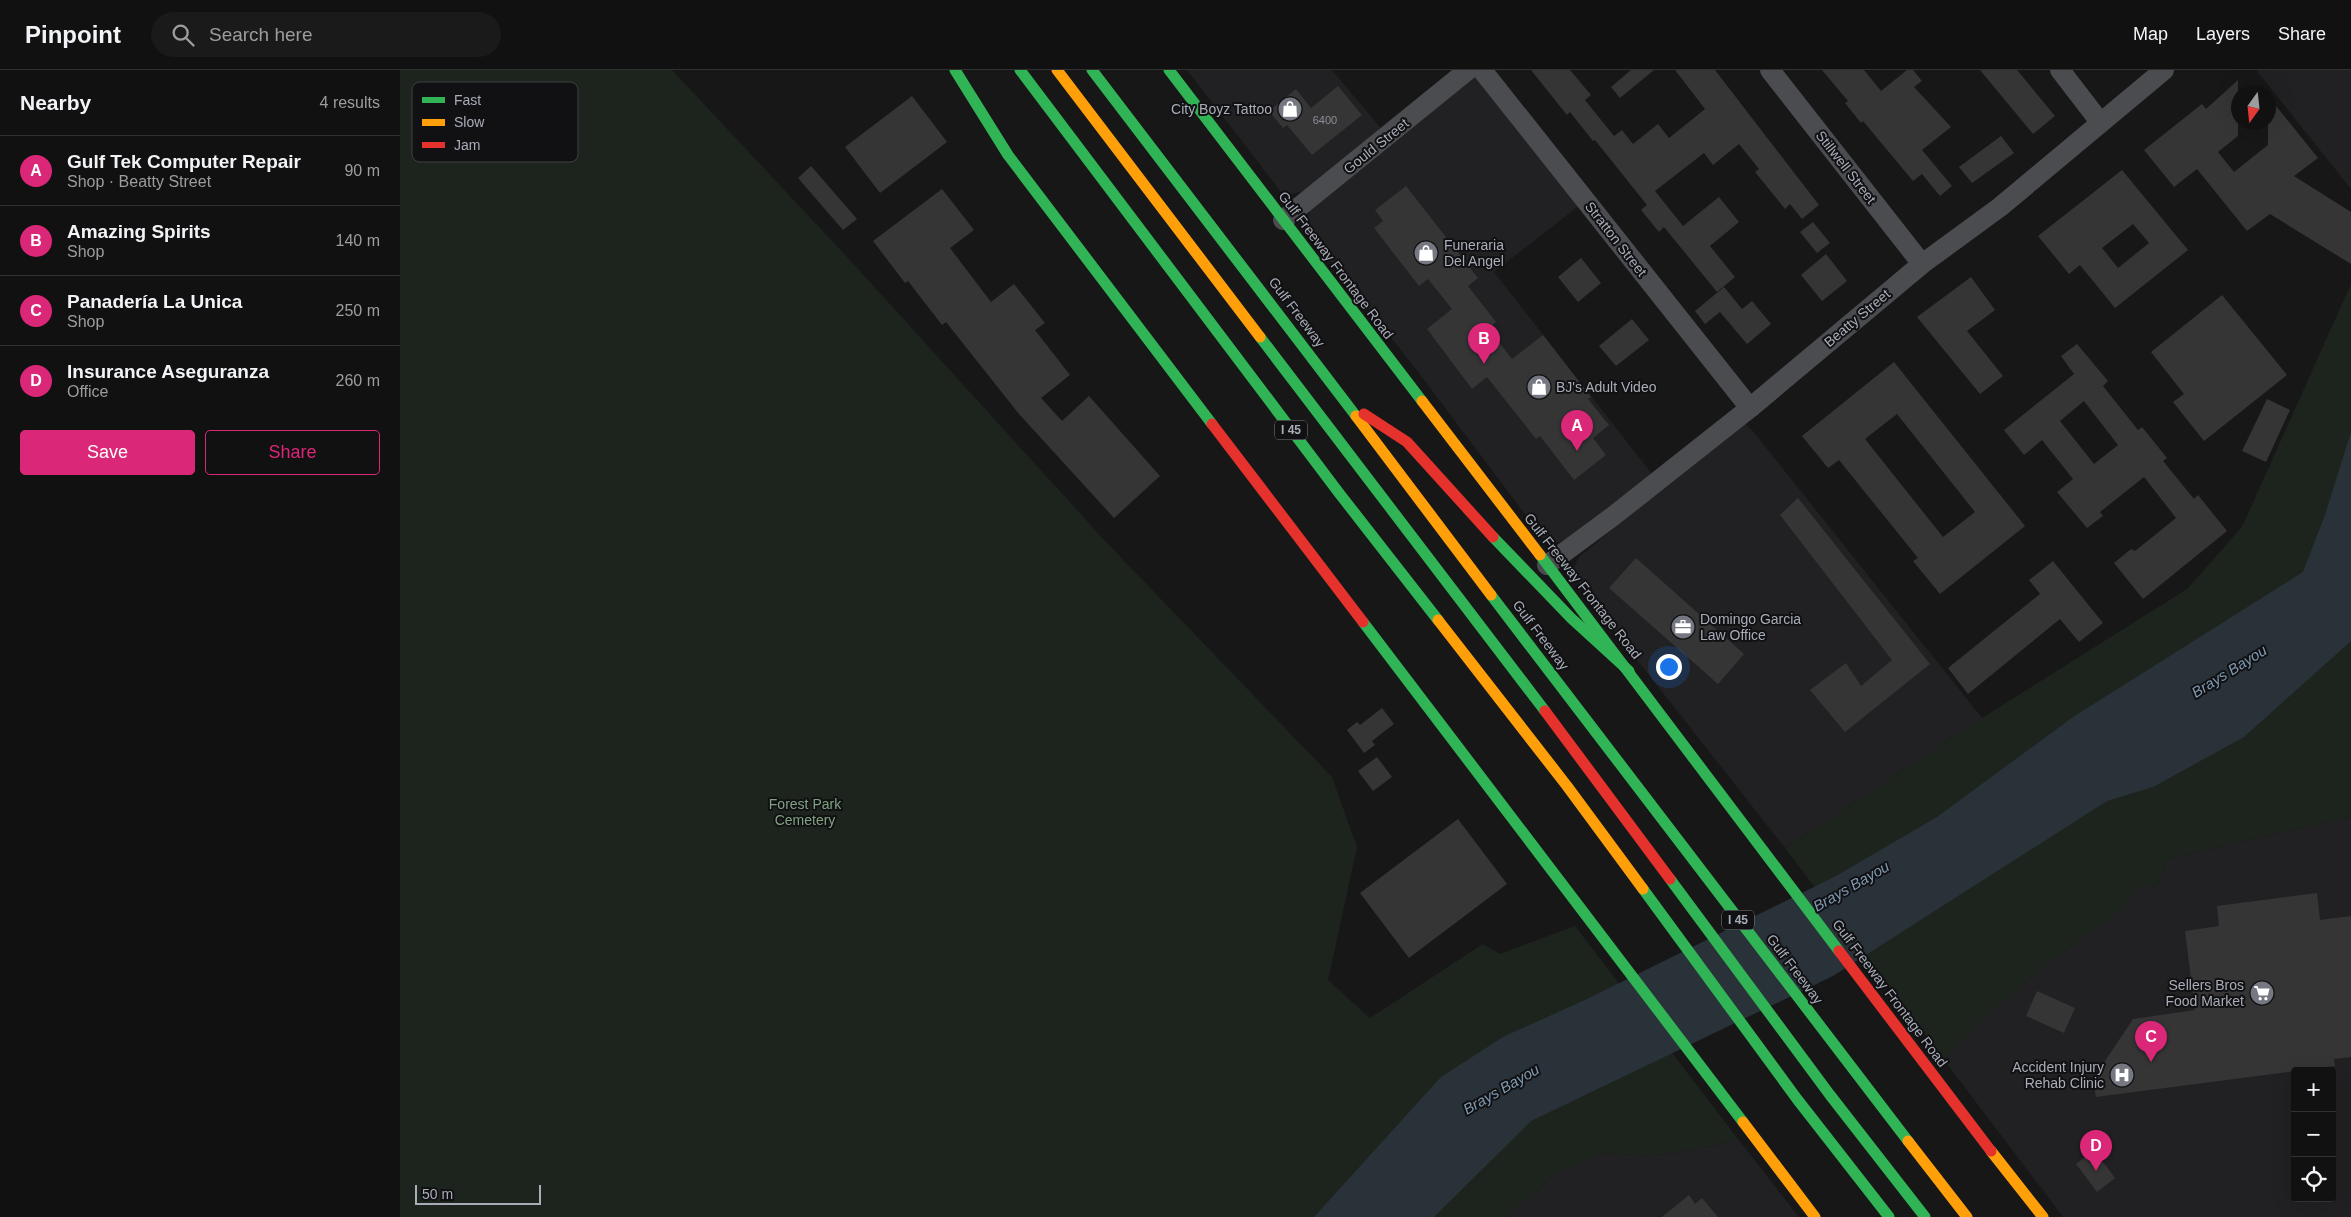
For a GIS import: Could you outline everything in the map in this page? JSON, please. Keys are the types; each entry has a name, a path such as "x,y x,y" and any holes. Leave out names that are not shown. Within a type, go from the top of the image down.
{"main road":[{"path":"955,70 994,135 1815,1217"},
{"name":"I 45","path":"1020,70 1340,493 1567,786 1797,1099 1889,1217"},
{"path":"1057,70 1592,772 1830,1095 1925,1217"},
{"name":"Gulf Freeway","path":"1092,70 1349,404 1861,1082 1967,1217"},
{"name":"Gulf Freeway Frontage Road","path":"1169,70 1629,671 1923,1063 2043,1217"},
{"path":"964,105 994,135"},
{"path":"1349,404 1407,442 1456,500 1571,618 1629,671"}],"street":[{"name":"Gould Street","path":"1283,220 1468,70"},
{"name":"Stratton Street","path":"1482,70 1750,408"},
{"name":"Stillwell Street","path":"1770,70 1922,264"},
{"path":"2060,70 2100,122"},
{"name":"Beatty Street","path":"1547,565 1612,517 1750,408 1922,264 2000,207 2164,70"}],"shaded area":[{"path":"1187,70 1332,70 1384,132 1319,182 1301,192 1286,195 1281,192"},
{"path":"2256,70 2351,70 2351,189 2276,95 2276,85 2268,85"},
{"path":"1473,77 1478,78 1580,205 1494,272 1652,474 1567,539 1559,542 1552,543 1543,538 1412,364 1311,237 1306,227 1313,204"},
{"path":"1743,422 1752,430 1982,718 1785,848 1630,651 1572,571 1579,557"},
{"path":"2351,816 2351,1217 2063,1217 1944,1060 1989,1013 2049,962 2117,913 2144,883 2155,888 2168,859"},
{"path":"1738,1139 1799,1217 1504,1217 1557,1173 1602,1153 1651,1156 1700,1149"}],"green space":[{"name":"Forest Park Cemetery","path":"400,70 672,70 848,258 1106,542 1332,777 1357,847 1328,980 1370,1018 1483,944 1500,954 1575,926 1738,1139 1700,1149 1651,1156 1602,1153 1557,1173 1504,1217 400,1217"},
{"path":"2351,284 2351,816 2168,859 2155,888 2144,883 2117,913 2049,962 1989,1013 1944,1060 1785,848 1982,718 2187,589 2242,527"}],"water":[{"name":"Brays Bayou","path":"2351,432 2351,641 2244,737 2153,787 2107,801 1833,976 1531,1121 1434,1217 1314,1217 1441,1077 1503,1037 1587,999 1836,876 1937,817 2073,717 2303,572 2325,515"}],"building":[{"path":"1531,70 1570,70 1591,95 1585,100 1614,136 1622,130 1633,144 1658,124 1669,138 1705,109 1675,70 1715,70 1819,205 1802,219 1790,204 1785,209 1755,172 1759,169 1739,144 1713,165 1704,153 1655,191 1683,226 1719,197 1739,222 1710,246 1735,277 1717,292 1664,227 1659,232 1641,210 1647,205 1595,140 1593,141 1570,112 1567,115"},
{"path":"1631,70 1654,70 1620,98 1611,87"},
{"path":"1822,70 1864,70 1881,91 1907,70 1913,70 1922,81 1914,87 1951,127 1922,150 1952,186 1940,196 1922,174 1913,181 1863,121 1861,123 1845,103 1848,101"},
{"path":"1980,70 2017,70 2055,116 2033,134"},
{"path":"1338,86 1362,115 1312,155 1287,125 1283,128 1269,111 1296,89 1311,108"},
{"path":"2231,86 2231,130 2238,130 2238,136 2218,152 2234,172 2268,145 2268,130 2276,130 2276,106 2318,158 2294,176 2351,212 2351,264 2270,214 2247,231 2197,169 2174,187 2144,150 2202,104 2206,109"},
{"path":"912,96 947,142 880,193 845,147"},
{"path":"2001,136 2014,153 1972,183 1959,167"},
{"path":"811,166 857,219 843,230 798,178"},
{"path":"2122,170 2188,250 2115,308 2080,265 2069,274 2038,236","holes":["2133,224 2149,243 2118,268 2102,248"]},
{"path":"1406,186 1478,278 1468,286 1496,322 1488,328 1512,359 1543,335 1591,397 1588,399 1609,425 1593,438 1606,455 1574,480 1540,436 1536,439 1487,377 1472,389 1427,329 1452,309 1428,279 1419,286 1374,228 1383,221 1375,210"},
{"path":"942,189 974,230 950,248 991,302 1014,284 1045,323 1035,330 1070,375 1041,398 1062,421 1089,396 1160,476 1114,518 1019,414 946,322 942,325 908,281 905,283 873,241"},
{"path":"1813,222 1830,243 1817,253 1800,232"},
{"path":"1826,254 1847,281 1822,301 1801,275"},
{"path":"1581,258 1601,283 1578,302 1558,277"},
{"path":"1971,277 1995,310 1967,331 2003,376 1980,394 1917,317"},
{"path":"1724,287 1742,309 1752,301 1771,324 1747,344 1720,312 1705,324 1695,311"},
{"path":"2222,295 2287,375 2204,441 2173,402 2184,394 2151,352"},
{"path":"1632,319 1649,340 1616,366 1599,346"},
{"path":"2077,344 2108,381 2103,386 2138,430 2142,427 2167,458 2163,461 2194,499 2198,495 2227,531 2143,599 2114,563 2131,549 2135,551 2176,518 2144,477 2100,512 2103,516 2087,528 2057,492 2073,479 2042,440 2024,455 2004,430 2074,374 2061,356","holes":["2084,401 2118,445 2094,464 2060,421"]},
{"path":"1894,362 2025,526 1940,594 1913,561 1918,558 1839,460 1828,468 1802,436","holes":["1897,414 1975,512 1943,537 1865,439"]},
{"path":"2267,399 2290,410 2266,462 2242,451"},
{"path":"1798,498 1930,664 1845,732 1810,690 1846,663 1861,686 1892,660 1780,515"},
{"path":"1636,558 1744,654 1718,684 1609,588"},
{"path":"2053,561 2103,623 2079,642 2060,619 1968,694 1948,668 2040,594 2029,580"},
{"path":"1382,708 1394,724 1372,741 1375,745 1364,753 1347,730 1357,722 1360,725"},
{"path":"1377,757 1392,777 1373,791 1358,771"},
{"path":"1458,819 1507,884 1409,958 1360,893"},
{"path":"2317,893 2320,920 2351,916 2351,1057 2334,1059 2335,1066 2291,1067 2291,1072 2096,1097 2093,1079 2133,1019 2195,1010 2185,931 2219,926 2217,906"},
{"path":"2037,991 2075,1008 2064,1033 2026,1016"},
{"path":"2094,1150 2115,1178 2097,1192 2076,1164"},
{"path":"1689,1195 1695,1204 1702,1198 1718,1217 1662,1217"}],"traffic: fast":[{"path":"955,70 1008,155 1212,424"},
{"path":"1020,70 1339,493 1438,620"},
{"path":"1092,70 1356,416"},
{"path":"1169,70 1422,401"},
{"path":"1260,337 1545,711"},
{"path":"1493,537 1571,618 1629,671"},
{"path":"1540,555 1839,951"},
{"path":"1491,595 1908,1141"},
{"path":"1363,622 1743,1122"},
{"path":"1670,879 1830,1095 1925,1217"},
{"path":"1643,889 1797,1099 1889,1217"}],"traffic: slow":[{"path":"1057,70 1260,337"},
{"path":"1422,401 1540,555"},
{"path":"1356,416 1491,595"},
{"path":"1438,620 1567,786 1643,889"},
{"path":"1743,1122 1815,1217"},
{"path":"1908,1141 1967,1217"},
{"path":"1991,1151 2043,1217"}],"traffic: jam":[{"path":"1364,414 1407,442 1493,537"},
{"path":"1212,424 1363,622"},
{"path":"1545,711 1670,879"},
{"path":"1839,951 1991,1151"}],"place":[{"name":"City Boyz Tattoo","path":"1290,109"},
{"name":"Funeraria Del Angel","path":"1426,253"},
{"name":"Amazing Spirits","path":"1484,364"},
{"name":"BJ's Adult Video","path":"1539,387"},
{"name":"Gulf Tek Computer Repair","path":"1577,451"},
{"name":"Domingo Garcia Law Office","path":"1683,627"},
{"name":"Sellers Bros Food Market","path":"2262,993"},
{"name":"Panadería La Unica","path":"2151,1062"},
{"name":"Accident Injury Rehab Clinic","path":"2122,1075"},
{"name":"Insurance Aseguranza","path":"2096,1171"}]}
